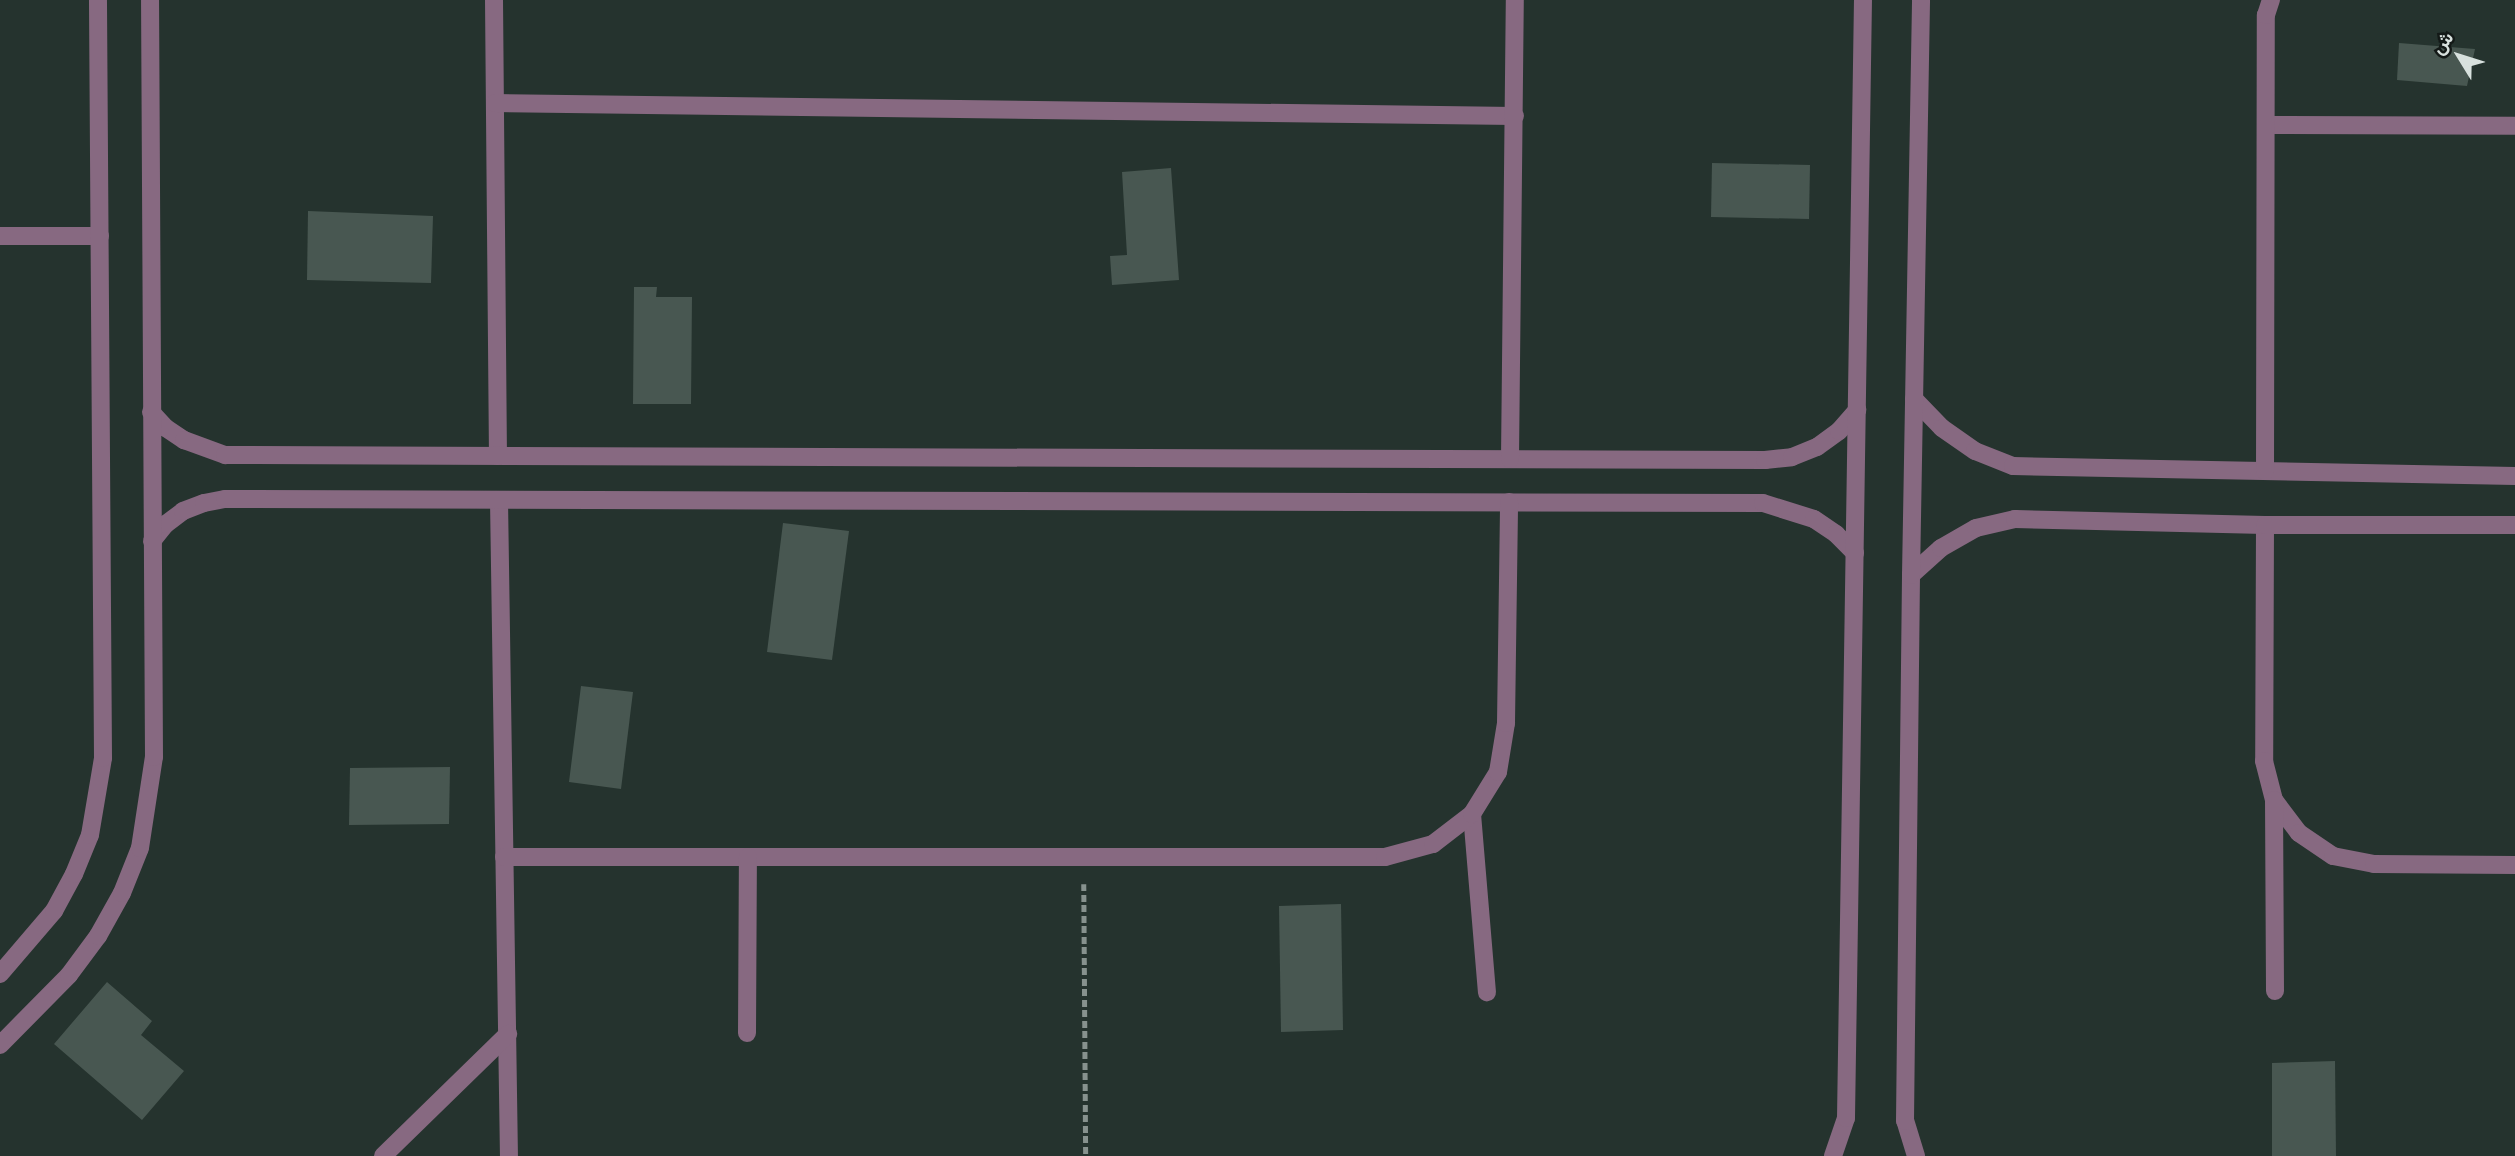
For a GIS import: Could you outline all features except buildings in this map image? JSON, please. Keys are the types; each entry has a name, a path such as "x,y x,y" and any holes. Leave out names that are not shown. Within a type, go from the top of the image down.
{"street":[{"path":"0,974 54,911 74,874 90,835 103,758 98,0"},
{"path":"0,1045 69,975 98,936 122,893 140,848 153,757 150,0"},
{"path":"494,0 498,456"},
{"path":"1510,460 1516,0"},
{"path":"1833,1156 1846,1118 1863,0"},
{"path":"1916,1156 1905,1121 1921,0"},
{"path":"2265,471 2266,15 2271,0"},
{"path":"495,103 1515,116"},
{"path":"2266,125 2515,126"},
{"path":"0,236 100,236"},
{"path":"1914,399 1942,428 1964,444 2013,466 2515,476"},
{"path":"151,412 184,440 225,456 1765,460 1792,457 1828,439 1857,410"},
{"path":"152,541 166,524 183,512 204,503 225,499 1763,503 1814,519 1854,553"},
{"path":"499,500 509,1156"},
{"path":"504,857 1385,858 1433,844 1472,814 1498,772 1506,723 1509,502"},
{"path":"1911,575 1941,548 1976,528 2015,519 2264,525 2515,525"},
{"path":"2264,525 2264,761 2274,800 2275,991"},
{"path":"2274,800 2298,833 2333,856 2374,864 2515,865"},
{"path":"1472,814 1487,992"},
{"path":"747,1033 748,857"},
{"path":"383,1156 508,1034"}],"path":[{"path":"1084,858 1086,1156"}]}
